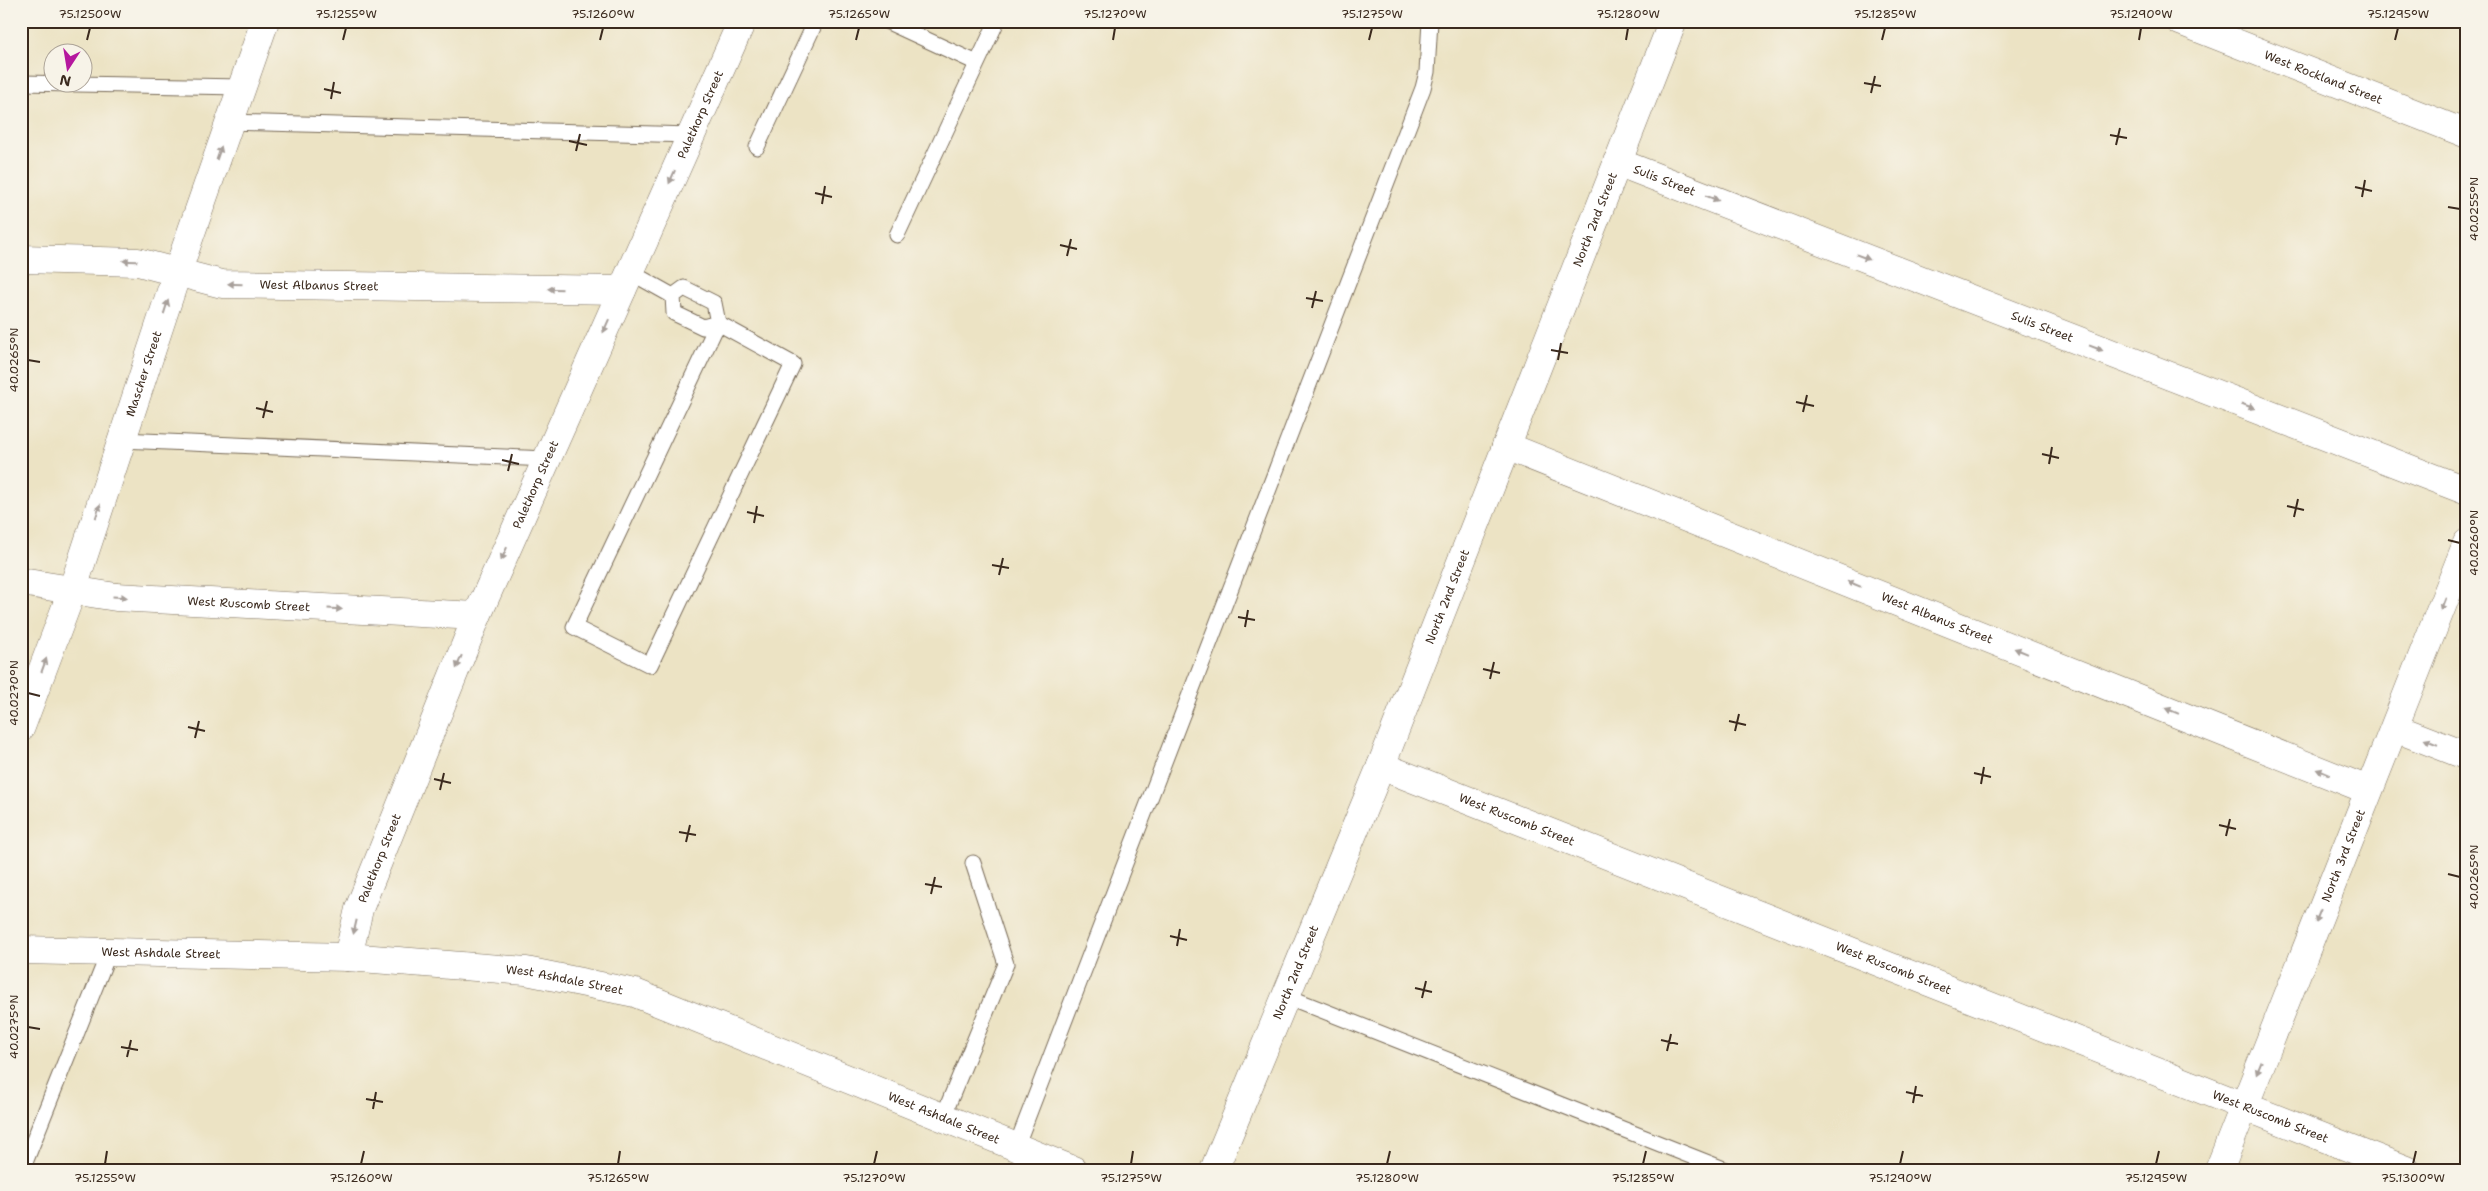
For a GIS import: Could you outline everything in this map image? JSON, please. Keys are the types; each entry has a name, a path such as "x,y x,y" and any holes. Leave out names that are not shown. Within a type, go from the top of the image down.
{"street":[{"name":"Mascher Street","path":"21,727 72,591 177,272 265,21"},
{"name":"Palethorp Street","path":"348,957 359,909 477,616 742,21"},
{"name":"North 2nd Street","path":"1214,1170 1381,766 1673,21"},
{"name":"West Rockland Street","path":"2180,21 2467,134"},
{"name":"Sulis Street","path":"1617,162 2467,491"},
{"name":"West Albanus Street","path":"21,259 138,262 222,284 626,281"},
{"name":"West Albanus Street","path":"1506,446 2368,790"},
{"name":"North 3rd Street","path":"2219,1170 2467,543"},
{"name":"West Ruscomb Street","path":"21,582 116,597 477,616"},
{"path":"2395,728 2467,756"},
{"name":"West Ruscomb Street","path":"1381,766 2406,1170"},
{"name":"West Ashdale Street","path":"21,950 348,957 526,971 635,993 1073,1170"}],"lane":[{"path":"757,148 816,21"},
{"path":"886,21 977,63"},
{"path":"896,235 997,21"},
{"path":"1016,1147 1423,88 1427,72 1430,21"},
{"path":"21,83 242,88"},
{"path":"230,122 691,135"},
{"path":"626,281 673,296"},
{"path":"673,296 674,313 703,327 718,324 793,364 650,665 574,627 718,324 714,303 684,288 673,296"},
{"path":"122,440 547,458"},
{"path":"943,1117 1006,964 973,864"},
{"path":"22,1170 108,952"},
{"path":"1286,996 1726,1170"}]}
